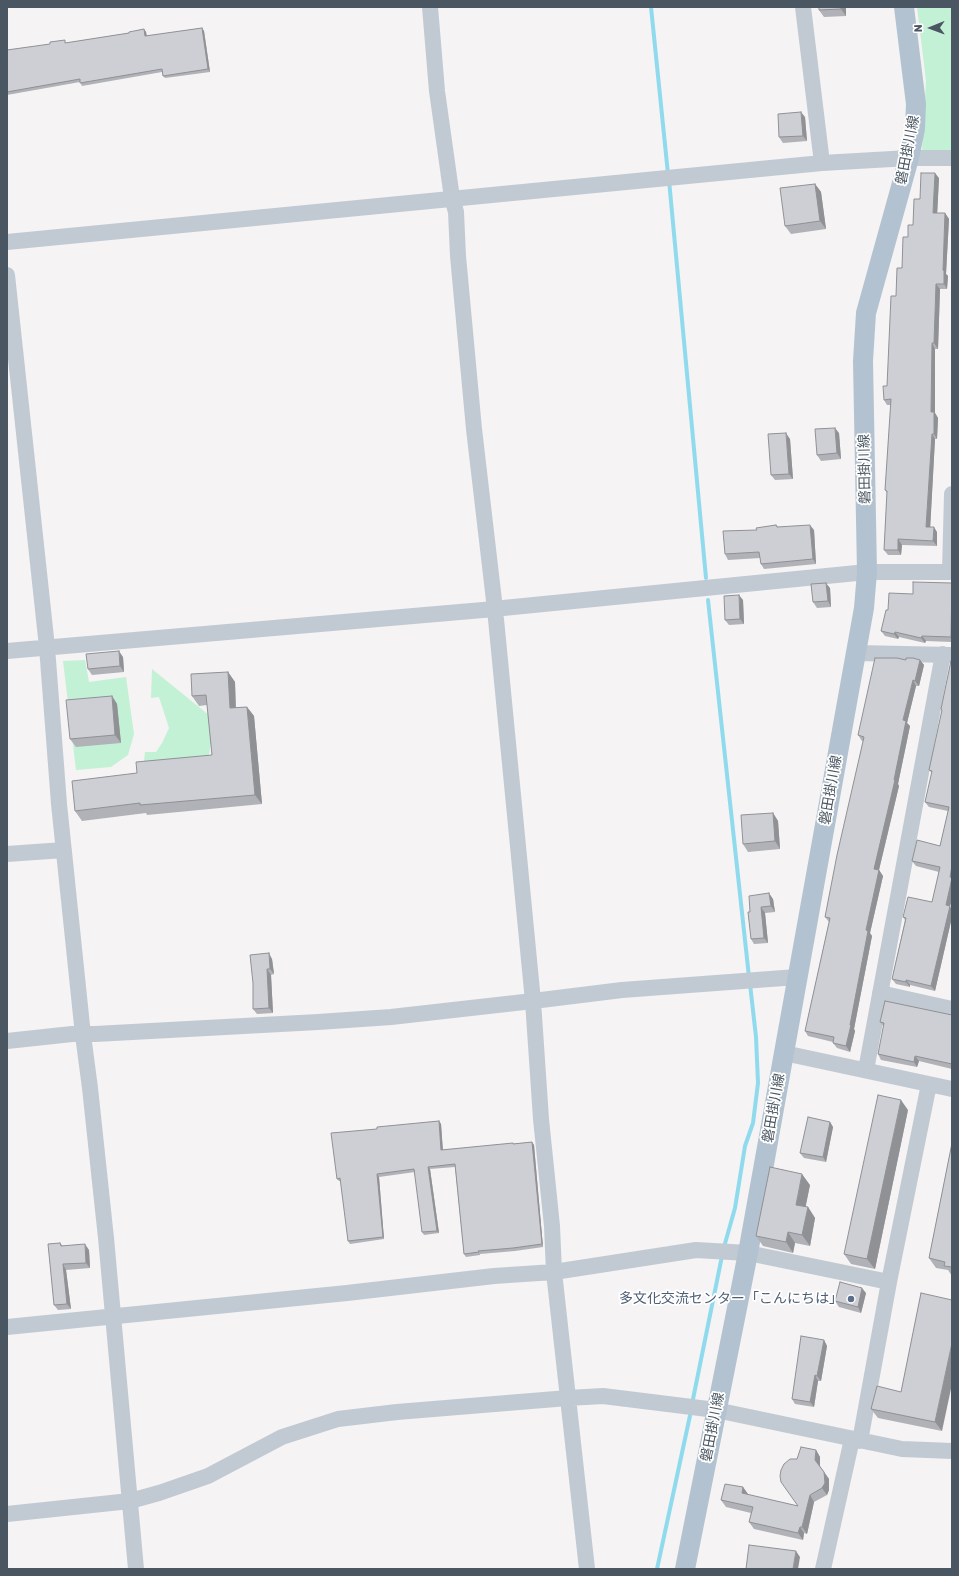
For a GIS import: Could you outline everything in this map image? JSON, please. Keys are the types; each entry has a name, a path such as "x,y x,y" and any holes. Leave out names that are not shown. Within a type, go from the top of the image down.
{"main road":[{"name":"磐田掛川線","path":"685,1569 748,1252 864,608 867,572 863,362 866,314 909,158 915,129 916,104 904,7"}],"street":[{"path":"430,7 437,91 452,198 456,212 460,278 474,429 495,609 533,1001 541,1120 552,1226 554,1272 587,1569"},
{"path":"803,7 822,163"},
{"path":"7,242 822,163 909,158 952,158"},
{"path":"7,275 47,648 64,850 83,1035 90,1088 136,1569"},
{"path":"7,651 495,609 867,572 951,572 952,494"},
{"path":"856,653 947,654 866,1070"},
{"path":"7,854 64,850"},
{"path":"7,1041 72,1034 83,1035 391,1017 622,990 797,977"},
{"path":"880,993 952,1008"},
{"path":"784,1052 952,1089"},
{"path":"823,1569 856,1440 929,1084"},
{"path":"7,1327 494,1276 554,1272 696,1250 748,1252 889,1282"},
{"path":"7,1514 130,1501 159,1493 208,1476 282,1437 338,1419 397,1412 568,1398 603,1396 716,1410 902,1449 952,1451"}],"green space":[{"path":"917,7 952,7 952,156 922,150 926,81"},
{"path":"85,660 89,682 126,677 134,734 128,755 111,767 76,770 63,661"},
{"path":"152,669 215,720 207,766 143,771 145,752 156,752 169,728 159,697 151,698"}],"building":[{"path":"819,7 841,7 841,9 819,10"},
{"path":"202,28 208,69 163,76 162,69 80,83 80,79 7,92 7,50 50,44 50,42 65,40 65,43 129,33 144,29 145,36"},
{"path":"801,112 803,136 779,137 778,114"},
{"path":"921,173 935,173 933,213 945,213 944,284 936,284 934,343 932,343 931,412 934,412 934,434 932,434 926,527 934,527 933,541 898,539 898,550 884,550 887,491 885,490 891,399 884,400 883,386 887,386 891,296 896,296 897,268 902,268 903,237 908,237 908,225 913,225 914,199 920,199"},
{"path":"815,184 820,221 785,226 780,188"},
{"path":"835,428 837,453 817,455 815,429"},
{"path":"786,433 789,474 771,475 768,434"},
{"path":"776,525 777,527 810,525 813,559 761,564 759,552 725,554 723,531 757,530 756,528"},
{"path":"913,582 952,583 951,637 922,636 921,638 895,632 894,634 881,631 886,610 888,610 889,593 913,594"},
{"path":"826,583 828,601 813,602 811,584"},
{"path":"739,595 740,619 725,620 724,596"},
{"path":"119,651 120,666 88,669 86,654"},
{"path":"875,658 897,658 906,660 906,658 913,658 920,660 915,681 913,680 903,720 906,721 895,780 874,869 879,870 866,930 868,931 846,1046 833,1043 834,1037 805,1031 830,918 825,917 837,855 864,737 858,735"},
{"path":"951,661 952,866 950,877 952,878 946,905 950,906 931,986 906,980 906,982 892,979 906,918 903,917 908,897 932,902 940,867 912,861 917,840 940,846 949,807 925,802 932,771 929,770"},
{"path":"228,672 230,708 247,707 255,795 140,805 140,803 75,811 72,781 137,773 136,762 212,755 206,695 192,696 191,674"},
{"path":"112,696 115,735 70,739 66,700"},
{"path":"773,813 775,841 743,844 741,815"},
{"path":"769,893 771,906 761,907 764,938 751,939 748,912 750,912 749,896"},
{"path":"269,953 270,969 267,969 269,1008 253,1009 253,983 250,955"},
{"path":"885,1001 952,1015 952,1064 915,1056 914,1062 878,1054 884,1023 880,1022"},
{"path":"878,1095 901,1100 867,1259 844,1254"},
{"path":"808,1117 830,1122 823,1157 800,1153"},
{"path":"439,1121 441,1150 532,1142 542,1244 464,1254 455,1164 428,1167 437,1231 422,1232 414,1169 377,1174 383,1237 348,1241 340,1178 337,1179 331,1133"},
{"path":"952,1143 952,1267 944,1266 945,1262 929,1258"},
{"path":"770,1167 802,1174 796,1205 808,1207 802,1235 788,1232 786,1242 756,1236"},
{"path":"60,1243 61,1246 85,1244 86,1263 63,1264 67,1304 54,1305 48,1244"},
{"path":"840,1282 862,1288 858,1307 835,1301"},
{"path":"921,1293 952,1300 952,1343 935,1422 871,1409 877,1386 901,1392"},
{"path":"801,1336 824,1340 810,1402 792,1399"},
{"path":"801,1447 816,1450 815,1460 824,1472 825,1483 822,1488 810,1495 802,1527 800,1527 798,1533 749,1522 753,1507 721,1500 725,1484 743,1487 742,1493 798,1506 781,1482 780,1476 784,1464 790,1459 797,1459"},
{"path":"749,1545 796,1551 793,1569 746,1569"}],"waterway":[{"path":"651,7 668,174"},
{"path":"669,180 706,578"},
{"path":"708,600 749,977"},
{"path":"724,1247 735,1208 745,1146 753,1123 758,1083 756,1037 750,984"},
{"path":"692,1404 722,1256"},
{"path":"657,1569 691,1411"}],"place":[{"name":"多文化交流センター「こんにちは」","path":"851,1299"}]}
